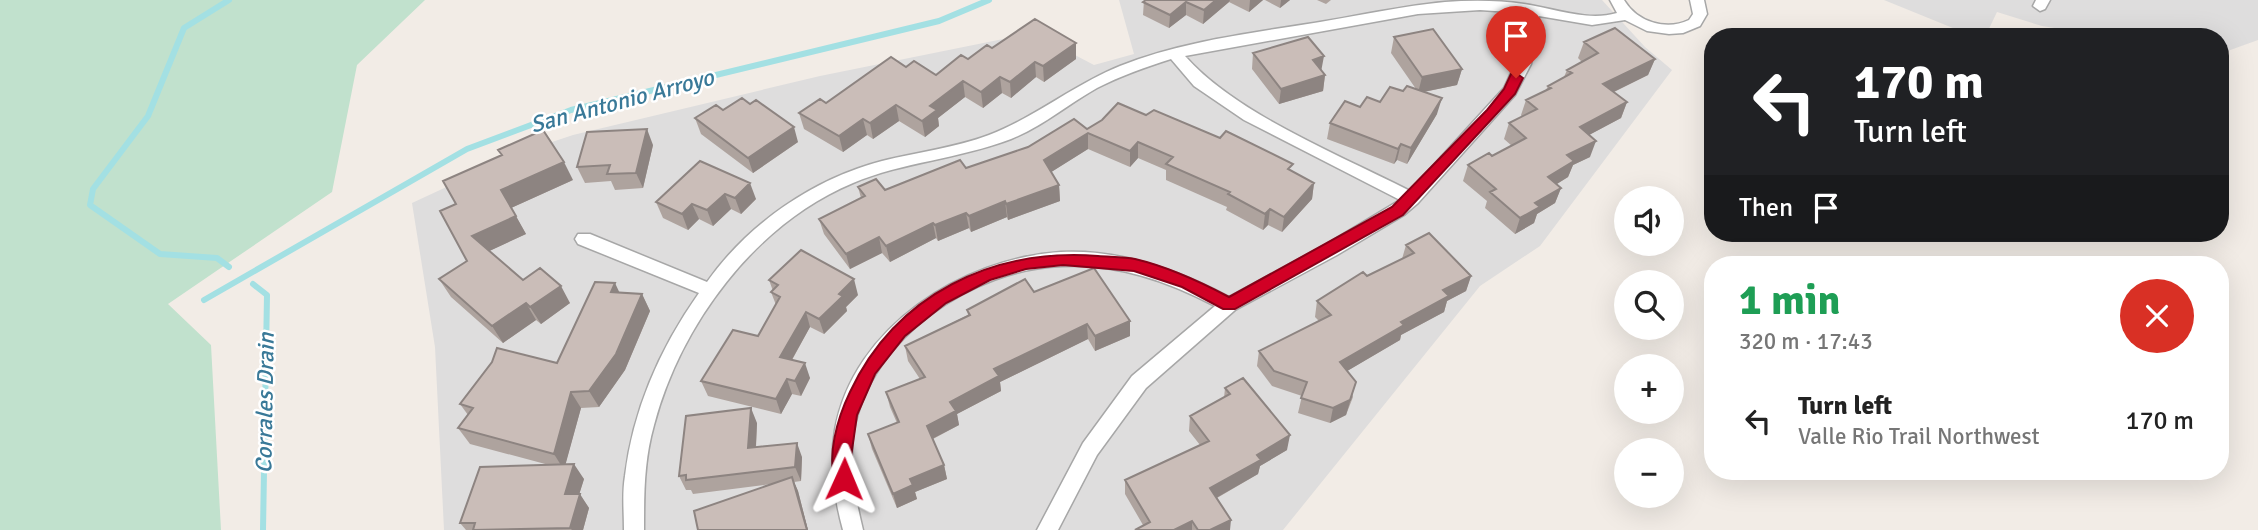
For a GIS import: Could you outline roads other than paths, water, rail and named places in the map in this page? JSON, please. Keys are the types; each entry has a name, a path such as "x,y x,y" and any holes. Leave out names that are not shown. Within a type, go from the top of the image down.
{"street":[{"path":"1617,0 1626,15 1652,28 1677,30 1699,19 1701,10 1697,0"},
{"path":"634,530 635,467 648,406 673,351 709,290 745,249 771,225 806,200 843,180 886,165 940,155 989,141 1042,118 1098,82 1174,53 1446,6 1492,5 1534,9 1593,22 1612,21 1626,15"},
{"path":"1047,530 1090,449 1139,382 1229,305 1331,250 1398,211 1412,199 1510,91 1523,64 1534,9"},
{"path":"1174,53 1199,82 1250,116 1412,199"},
{"path":"584,239 709,290"},
{"path":"853,530 845,502 842,457 848,415 869,370 899,331 940,299 985,275 1026,263 1063,259 1134,265 1187,282 1229,305"}],"waterway":[{"name":"Corrales Drain","path":"229,0 184,28 148,116 93,189 90,205 160,254 217,258 229,267"},
{"name":"San Antonio Arroyo","path":"204,300 467,149 571,110 939,21 989,0"},
{"name":"Corrales Drain","path":"253,284 267,295 263,530"}]}
